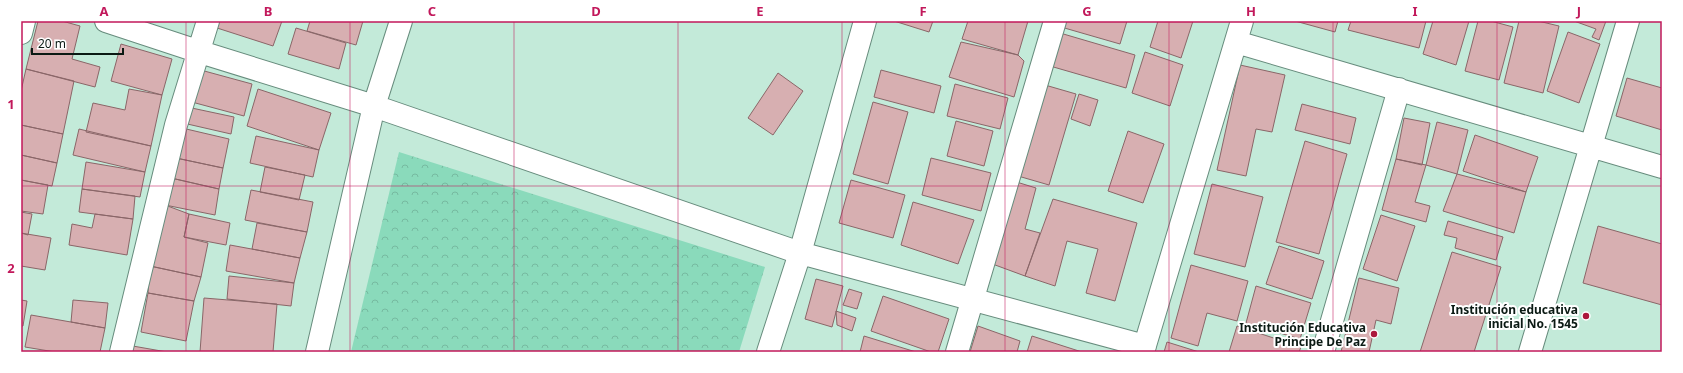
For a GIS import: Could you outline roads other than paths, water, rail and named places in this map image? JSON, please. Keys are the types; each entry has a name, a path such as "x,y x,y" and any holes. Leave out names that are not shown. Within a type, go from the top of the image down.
{"street":[{"path":"21,33 24,21"},
{"path":"106,21 374,106 800,253 973,300 1144,349 1242,21"},
{"path":"121,352 176,125 197,51 208,21"},
{"path":"317,352 374,106 401,21"},
{"path":"768,352 800,253 865,21"},
{"path":"957,352 1055,21"},
{"path":"1530,352 1628,21"},
{"path":"1236,42 1662,167"},
{"path":"1323,352 1399,90"}],"place":[{"name":"Institución educativa inicial No. 1545","path":"1586,316"},
{"name":"Institución Educativa Principe De Paz","path":"1374,334"}]}
